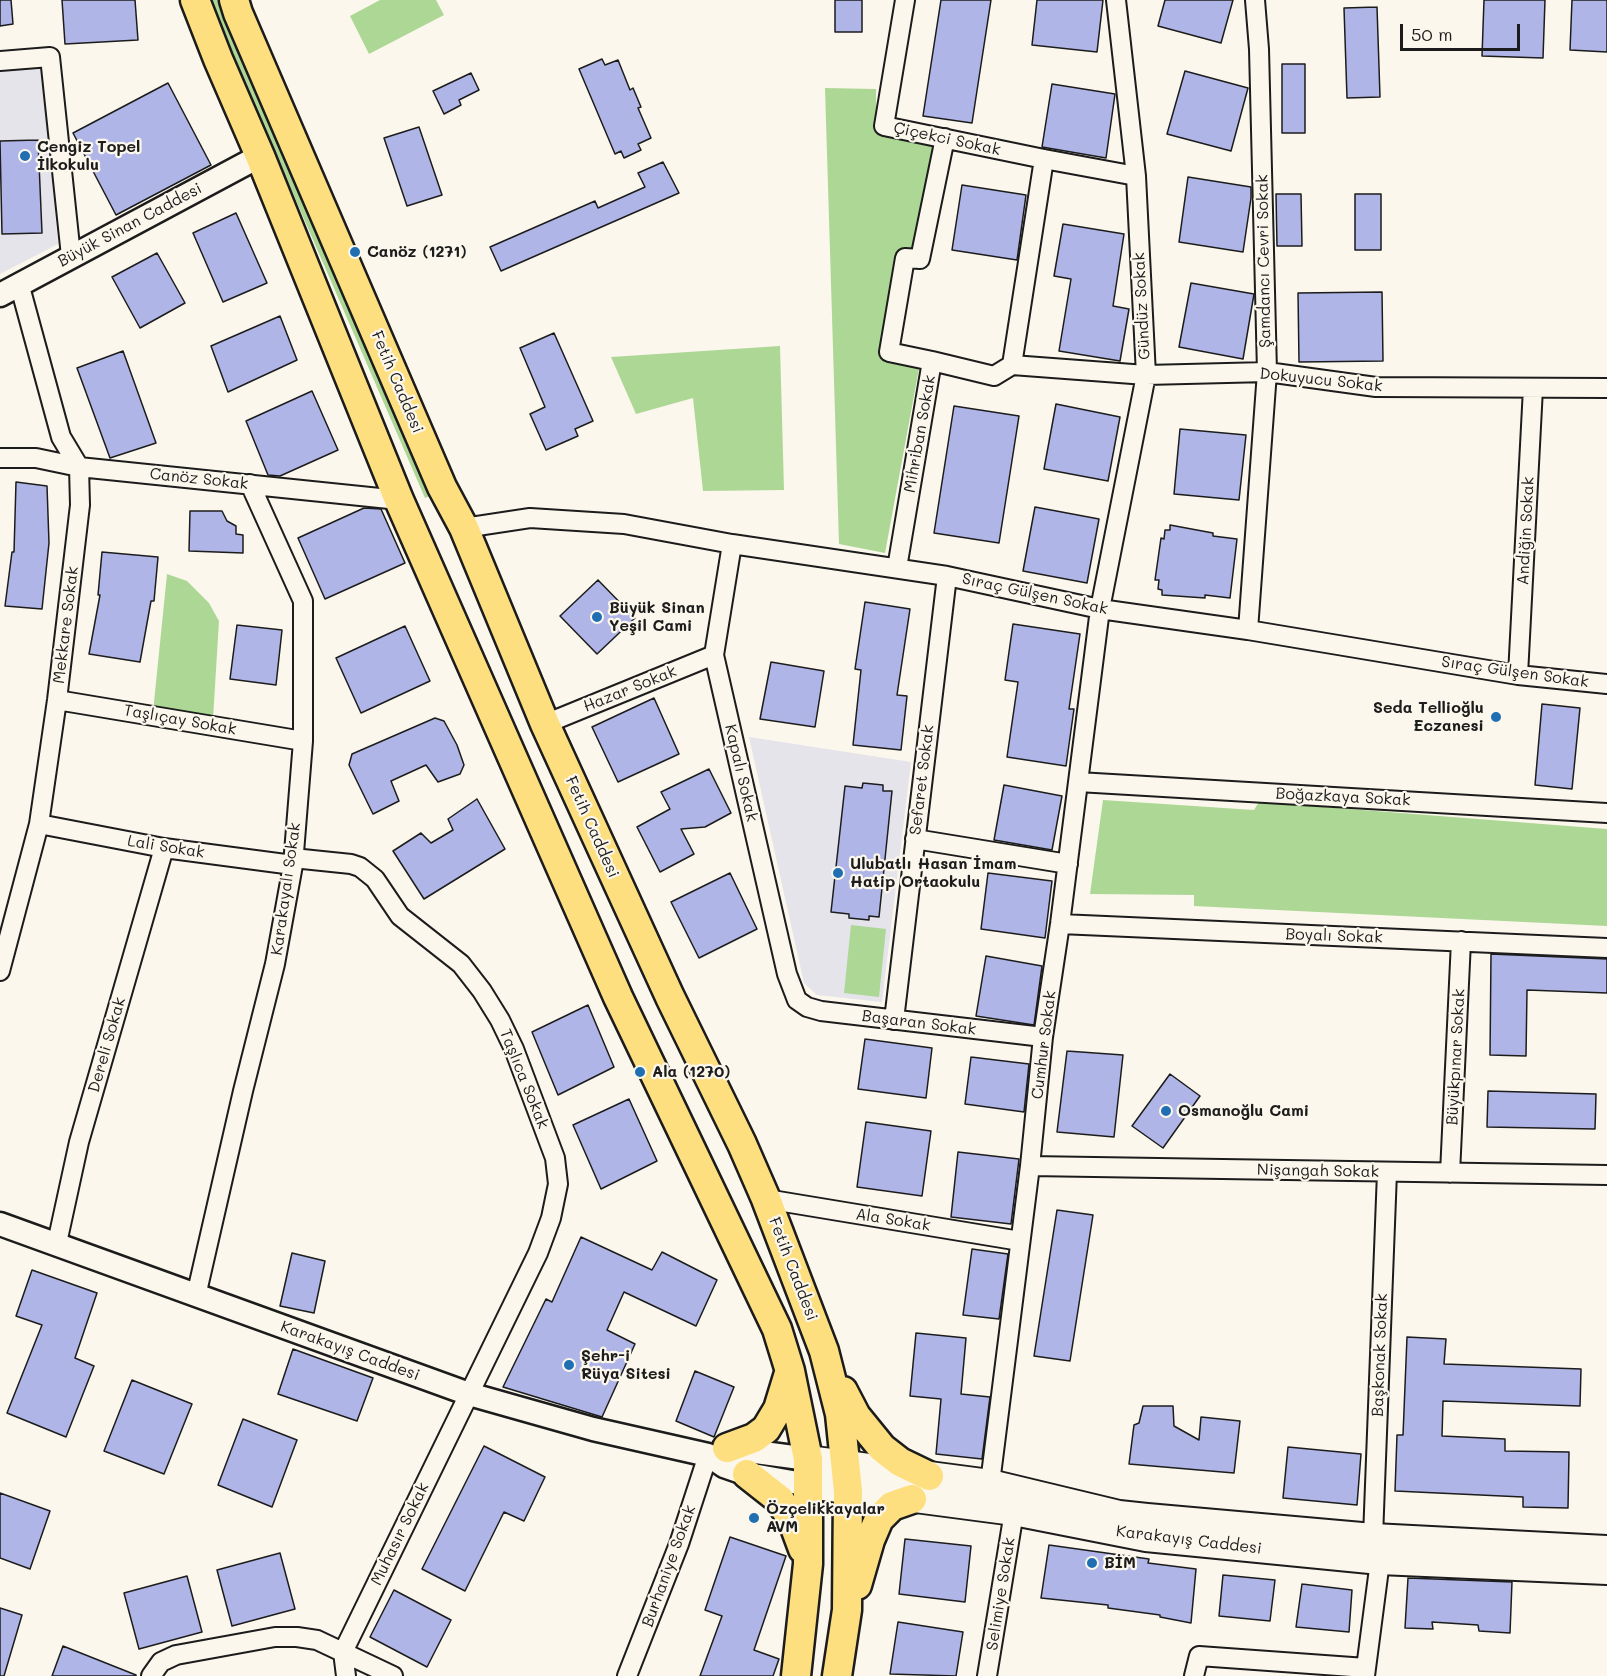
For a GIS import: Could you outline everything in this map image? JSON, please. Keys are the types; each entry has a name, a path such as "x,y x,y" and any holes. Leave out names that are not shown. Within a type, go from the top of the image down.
{"main road":[{"path":"195,0 399,500 618,997 777,1329 790,1371 808,1472 808,1564 796,1676"},
{"name":"Fetih Caddesi","path":"234,0 442,487 464,528 545,724 670,997 730,1117 766,1199 824,1351 840,1414 847,1478 847,1610 837,1676"},
{"path":"824,1351 856,1416 868,1433 900,1462 929,1476"},
{"path":"718,1451 754,1438 766,1429 778,1409 790,1371"},
{"name":"Karakayış Caddesi","path":"808,1472 847,1478 912,1499 1014,1512 1146,1538 1377,1549 1607,1549"},
{"path":"747,1474 780,1500 793,1522 808,1564"},
{"name":"Karakayış Caddesi","path":"847,1478 929,1476 990,1483 1119,1514 1377,1549 1607,1572"},
{"path":"847,1610 879,1519 892,1506 912,1499"}],"street":[{"name":"Çiçekci Sokak","path":"905,0 884,126 1136,176"},
{"name":"Gündüz Sokak","path":"1100,609 1146,375 1136,176 1116,0"},
{"name":"Şamdancı Cevri Sokak","path":"1248,630 1267,372 1259,49 1255,0"},
{"path":"0,61 50,57 71,256"},
{"name":"Mihriban Sokak","path":"897,568 932,361 889,352 905,258 920,259 945,138"},
{"name":"Büyük Sinan Caddesi","path":"9,289 260,156"},
{"path":"1012,365 1044,159"},
{"name":"Mekkare Sokak","path":"0,971 39,824 57,700 80,505 79,467 61,437 9,289"},
{"name":"Dokuyucu Sokak","path":"932,361 994,376 1012,365 1146,375 1267,372 1376,387 1607,388"},
{"name":"Andiğin Sokak","path":"1518,675 1533,388"},
{"name":"Canöz Sokak","path":"0,458 36,458 79,467 399,500"},
{"name":"Karakayalı Sokak","path":"196,1296 275,964 293,862 303,741 303,601 250,484"},
{"name":"Sıraç Gülşen Sokak","path":"464,528 530,518 624,524 732,544 947,576 1100,609 1248,630 1518,675 1607,684"},
{"name":"Kapalı Sokak","path":"732,544 714,655 787,974 797,1000"},
{"name":"Sefaret Sokak","path":"894,1020 947,576"},
{"name":"Cumhur Sokak","path":"990,1483 1030,1166 1043,1037 1068,864 1100,609"},
{"name":"Hazar Sokak","path":"545,724 714,655"},
{"name":"Taşlıçay Sokak","path":"57,700 303,741"},
{"name":"Boğazkaya Sokak","path":"1078,782 1607,813"},
{"name":"Lali Sokak","path":"39,824 164,848 293,862"},
{"path":"915,839 1068,864"},
{"name":"Dereli Sokak","path":"57,1243 79,1142 164,848"},
{"name":"Taşlıca Sokak","path":"293,862 360,867 375,879 400,916 461,964 482,991 500,1020 514,1049 555,1158 558,1184 551,1218 538,1252 469,1394"},
{"name":"Boyalı Sokak","path":"1060,924 1607,948"},
{"name":"Büyükpınar Sokak","path":"1450,1173 1461,942"},
{"name":"Başaran Sokak","path":"797,1000 821,1011 1043,1037"},
{"name":"Nişangah Sokak","path":"1030,1166 1607,1175"},
{"name":"Başkonak Sokak","path":"1365,1672 1377,1549 1387,1172"},
{"name":"Ala Sokak","path":"766,1199 1020,1241"},
{"name":"Karakayış Caddesi","path":"0,1224 469,1394 593,1429 718,1451 808,1472"},
{"name":"Muhasır Sokak","path":"342,1652 469,1394"},
{"name":"Karakayış Caddesi","path":"718,1451 724,1466 747,1474 808,1472"},
{"name":"Burhaniye Sokak","path":"627,1676 718,1451"},
{"name":"Selimiye Sokak","path":"987,1676 1014,1512"},
{"path":"151,1676 161,1662 176,1655 275,1637 317,1640 393,1676"},
{"path":"342,1652 346,1676"},
{"path":"1194,1676 1199,1656 1365,1672"}],"shaded area":[{"name":"Cengiz Topel İlkokulu","path":"42,65 58,244 0,274 0,68"},
{"name":"Ulubatlı Hasan İmam Hatip Ortaokulu","path":"749,737 911,762 882,1002 817,995 804,983"}],"green space":[{"path":"212,0 225,0 433,495 425,498 219,23"},
{"path":"380,0 436,0 444,15 369,54 350,16"},
{"path":"825,88 876,89 876,124 936,139 918,250 893,265 881,358 920,363 885,553 839,544"},
{"path":"780,346 784,490 703,491 693,398 636,414 611,357"},
{"path":"167,574 187,581 209,603 219,621 213,719 153,712"},
{"path":"1103,800 1254,810 1259,802 1607,829 1607,926 1194,906 1194,895 1090,894"},
{"path":"851,925 886,929 879,997 844,993"}],"building":[{"path":"0,0 11,0 13,24 0,26"},
{"path":"62,0 135,0 138,40 65,44"},
{"path":"835,0 862,0 862,32 835,32"},
{"path":"941,0 991,0 972,123 923,116"},
{"path":"1037,0 1103,0 1097,52 1032,45"},
{"path":"1165,0 1233,0 1221,43 1158,26"},
{"path":"1484,0 1545,0 1543,58 1482,56"},
{"path":"1572,0 1607,0 1607,52 1570,50"},
{"path":"1377,7 1380,97 1347,98 1344,8"},
{"path":"602,59 605,65 618,60 630,90 633,88 641,107 638,108 651,138 638,144 641,150 624,158 621,151 615,154 579,69"},
{"path":"1282,64 1305,64 1305,133 1282,133"},
{"path":"1185,71 1248,88 1231,151 1167,134"},
{"path":"471,73 479,90 459,100 461,105 444,114 433,91"},
{"path":"168,83 211,165 116,215 73,133"},
{"path":"1052,84 1115,94 1106,158 1042,147"},
{"path":"419,127 442,195 407,206 384,138"},
{"path":"38,140 42,233 2,234 0,141"},
{"path":"663,162 679,193 501,271 490,247 595,201 598,208 645,187 638,173"},
{"path":"1188,177 1251,187 1243,252 1179,242"},
{"path":"962,185 1026,195 1017,260 952,250"},
{"path":"1276,194 1301,194 1302,246 1277,246"},
{"path":"1355,194 1381,194 1381,250 1355,250"},
{"path":"236,213 267,283 223,302 193,233"},
{"path":"1063,224 1124,234 1113,306 1129,309 1120,361 1059,351 1071,279 1054,276"},
{"path":"157,253 185,303 140,328 112,277"},
{"path":"1191,283 1254,294 1243,359 1179,347"},
{"path":"1382,292 1383,361 1299,362 1298,293"},
{"path":"280,316 297,360 228,392 211,346"},
{"path":"554,333 593,421 575,429 578,436 546,450 530,414 545,407 520,348"},
{"path":"123,351 156,443 110,458 77,368"},
{"path":"312,391 338,450 280,476 268,475 246,421"},
{"path":"1056,404 1120,417 1108,481 1044,469"},
{"path":"954,406 1019,416 999,543 934,533"},
{"path":"1180,429 1246,435 1239,500 1174,494"},
{"path":"16,482 47,486 49,543 42,609 5,606 12,552 14,552"},
{"path":"1035,507 1099,519 1087,583 1023,571"},
{"path":"364,508 381,509 405,563 325,599 298,538"},
{"path":"190,511 222,511 227,521 236,526 236,534 243,535 243,553 189,551"},
{"path":"1170,525 1213,533 1213,536 1237,539 1230,598 1205,595 1205,598 1162,595 1162,590 1158,589 1159,580 1155,580 1161,538 1164,539 1165,530 1170,530"},
{"path":"102,552 158,557 154,601 151,601 140,662 89,654 100,595 98,595"},
{"name":"Büyük Sinan Yeşil Cami","path":"598,580 635,618 597,654 560,616"},
{"path":"865,602 910,609 897,695 907,696 901,750 853,745 861,670 855,669"},
{"path":"1013,624 1080,634 1069,709 1074,709 1066,766 1007,757 1018,682 1005,680"},
{"path":"237,625 282,630 276,685 230,679"},
{"path":"405,626 430,681 361,713 336,658"},
{"path":"771,662 824,671 815,727 760,719"},
{"path":"654,698 679,754 618,782 592,727"},
{"path":"1542,704 1580,708 1572,789 1535,785"},
{"path":"435,718 444,721 457,745 464,765 460,774 438,782 426,765 391,781 399,801 373,814 349,765 352,754"},
{"path":"709,769 731,813 705,827 681,829 694,854 660,872 637,827 670,809 661,792"},
{"path":"863,783 883,785 883,791 892,791 879,917 869,916 869,920 849,918 849,914 831,912 845,786 862,788"},
{"path":"1004,785 1062,796 1052,850 994,840"},
{"path":"477,799 505,849 424,899 393,851 421,833 431,843 453,830 448,819"},
{"path":"730,873 757,929 699,958 671,902"},
{"path":"988,873 1052,881 1045,938 981,929"},
{"path":"1491,954 1607,959 1607,993 1527,990 1526,1056 1490,1055"},
{"path":"986,956 1042,966 1034,1025 976,1016"},
{"path":"588,1005 614,1067 558,1095 532,1032"},
{"path":"865,1039 932,1048 926,1098 858,1089"},
{"path":"1067,1051 1123,1055 1114,1137 1057,1132"},
{"path":"971,1057 1029,1064 1024,1112 965,1104"},
{"name":"Osmanoğlu Cami","path":"1170,1074 1200,1096 1163,1148 1132,1126"},
{"path":"1488,1091 1596,1094 1595,1129 1487,1127"},
{"path":"629,1099 657,1161 601,1189 573,1125"},
{"path":"866,1122 931,1131 922,1196 857,1187"},
{"path":"958,1152 1019,1159 1011,1224 951,1217"},
{"path":"1057,1210 1093,1215 1070,1361 1034,1356"},
{"path":"581,1237 652,1270 662,1252 717,1280 696,1326 624,1292 607,1330 635,1344 602,1417 503,1387 546,1299 552,1302"},
{"path":"972,1249 1008,1254 999,1319 963,1315"},
{"path":"292,1253 325,1261 314,1313 280,1306"},
{"path":"32,1270 97,1293 75,1358 94,1366 66,1437 7,1413 42,1325 16,1316"},
{"path":"916,1333 966,1338 961,1394 990,1397 982,1459 936,1454 941,1399 910,1396"},
{"path":"1407,1337 1446,1339 1444,1364 1581,1369 1580,1406 1443,1401 1442,1436 1505,1439 1505,1451 1569,1452 1568,1508 1523,1507 1523,1497 1395,1491 1397,1435 1403,1435"},
{"path":"293,1349 373,1378 357,1421 278,1394"},
{"path":"695,1371 734,1387 714,1437 676,1421"},
{"path":"132,1380 192,1404 164,1474 104,1451"},
{"path":"1143,1406 1173,1406 1174,1426 1199,1440 1201,1417 1240,1421 1234,1473 1129,1464 1134,1425 1139,1423"},
{"path":"243,1419 297,1440 272,1507 218,1485"},
{"path":"484,1446 545,1477 524,1521 504,1512 465,1591 422,1569"},
{"path":"1288,1447 1361,1454 1357,1505 1283,1498"},
{"path":"0,1493 50,1511 30,1569 0,1558"},
{"path":"730,1537 786,1556 754,1650 779,1659 773,1676 700,1676 722,1616 705,1610"},
{"path":"905,1539 971,1546 965,1602 899,1594"},
{"path":"1049,1545 1149,1559 1148,1563 1196,1569 1191,1623 1160,1617 1160,1615 1108,1608 1108,1605 1041,1598"},
{"path":"280,1553 295,1609 232,1626 217,1570"},
{"path":"1223,1575 1275,1580 1270,1621 1219,1616"},
{"path":"187,1576 202,1632 139,1649 124,1593"},
{"path":"1408,1578 1512,1582 1510,1633 1479,1631 1478,1625 1432,1622 1433,1629 1405,1628"},
{"path":"1302,1584 1352,1590 1349,1632 1296,1627"},
{"path":"394,1590 451,1620 427,1667 370,1637"},
{"path":"0,1608 22,1615 4,1676 0,1676"},
{"path":"898,1622 963,1632 956,1676 890,1674"},
{"path":"63,1646 136,1675 136,1676 52,1676"}],"place":[{"name":"Cengiz Topel İlkokulu","path":"25,156"},
{"name":"Canöz (1271)","path":"355,252"},
{"name":"Büyük Sinan Yeşil Cami","path":"597,617"},
{"name":"Seda Tellioğlu Eczanesi","path":"1496,717"},
{"name":"Ulubatlı Hasan İmam Hatip Ortaokulu","path":"838,873"},
{"name":"Ala (1270)","path":"640,1072"},
{"name":"Osmanoğlu Cami","path":"1166,1111"},
{"name":"Şehr-i Rüya Sitesi","path":"569,1365"},
{"name":"Özçelikkayalar AVM","path":"754,1518"},
{"name":"BİM","path":"1092,1563"}]}
